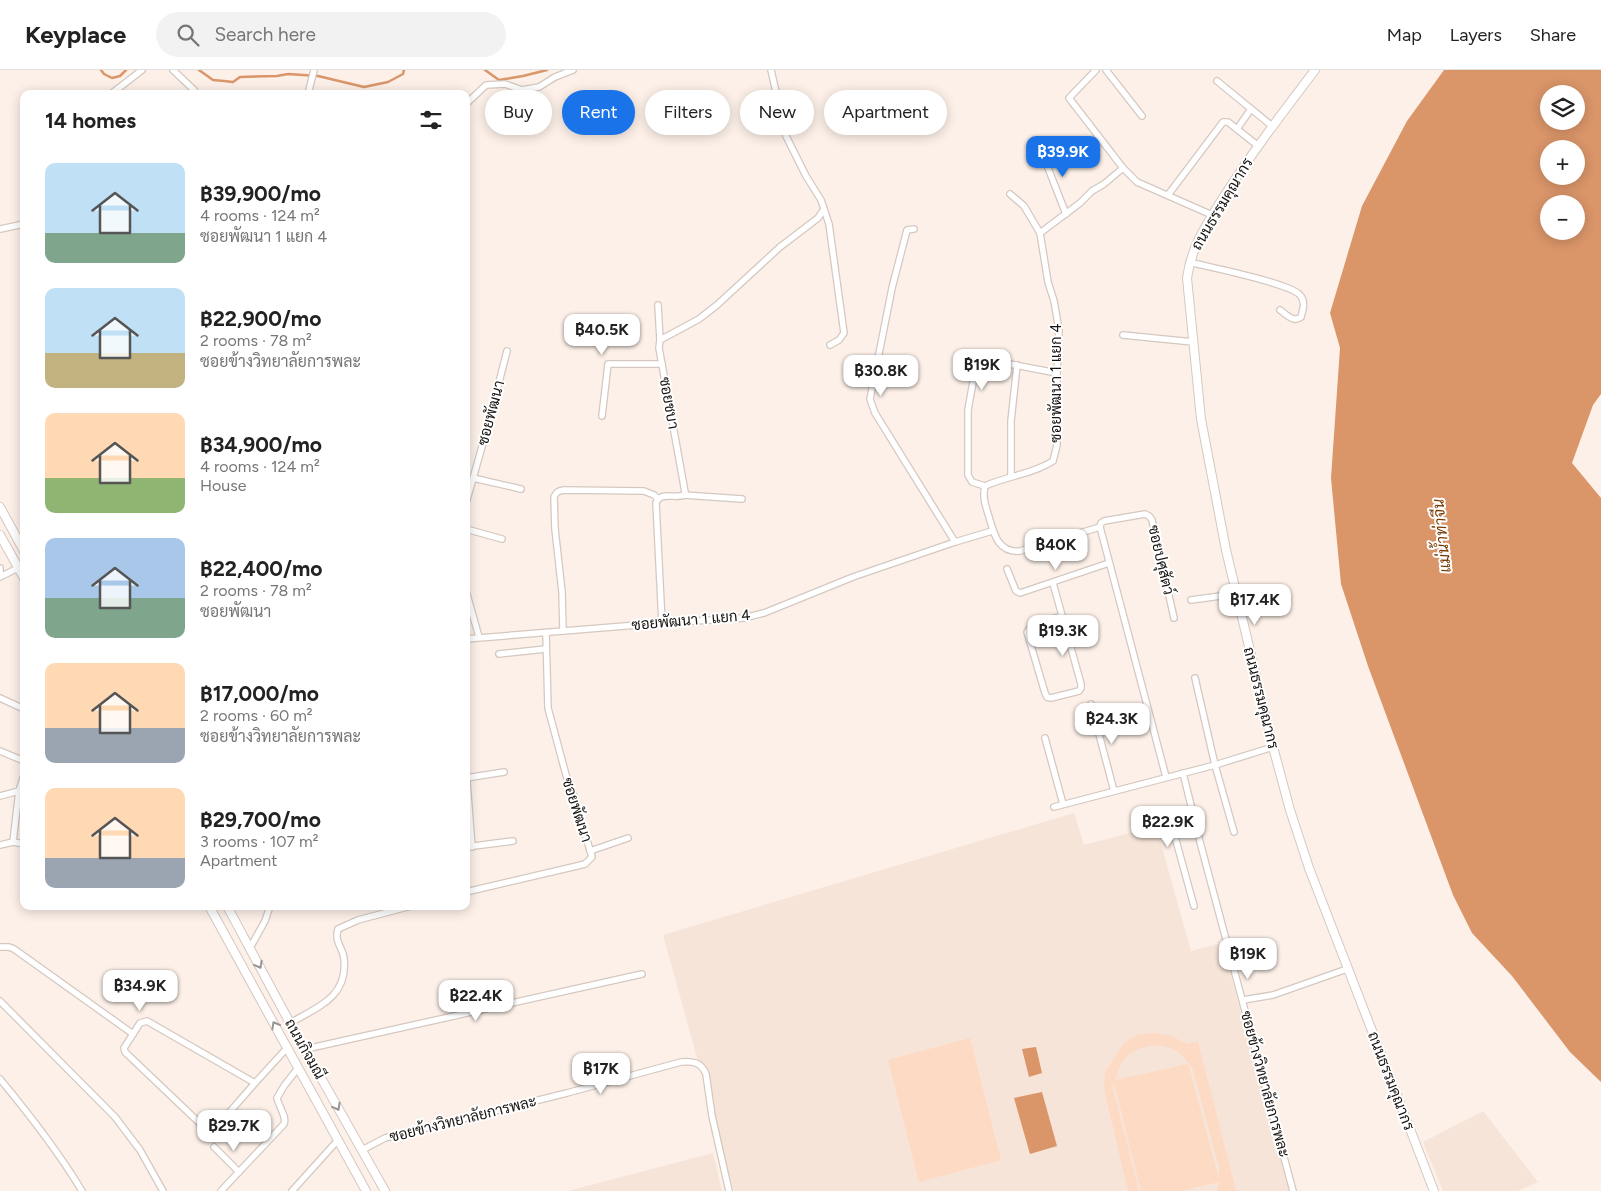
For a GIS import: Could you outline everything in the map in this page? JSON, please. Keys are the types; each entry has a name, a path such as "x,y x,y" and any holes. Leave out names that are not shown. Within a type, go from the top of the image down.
{"street":[{"path":"116,90 142,70"},
{"path":"174,70 194,90"},
{"path":"309,90 314,70"},
{"path":"470,100 486,85 505,84 522,90 539,87 555,77 573,70"},
{"path":"772,70 789,143 821,200 829,224 844,333 839,340 830,345"},
{"path":"1096,70 1069,97 1122,168 1137,182 1212,215"},
{"path":"1106,70 1142,116"},
{"name":"ถนนธรรมคุณากร","path":"1315,70 1257,146 1212,215 1195,244 1189,262 1187,278 1201,419 1236,594 1290,810 1309,868 1347,969 1434,1191"},
{"path":"1217,81 1272,126"},
{"path":"1236,129 1251,109"},
{"path":"1168,195 1223,122 1228,122 1257,146"},
{"path":"1041,150 1066,214"},
{"path":"1010,194 1024,206 1040,233 1122,168"},
{"path":"660,340 699,319 717,305 780,247 818,218 824,210"},
{"path":"0,230 20,225"},
{"path":"914,229 907,230 904,240 892,288 870,399 874,413 955,542"},
{"name":"ซอยพัฒนา 1 แยก 4","path":"985,486 1053,461 1056,446 1059,330 1054,301 1048,282 1040,233"},
{"path":"1189,262 1256,278 1299,293 1304,302 1301,317 1294,320 1280,310"},
{"name":"ซอยชบา","path":"658,305 659,348 685,488 684,495"},
{"path":"1123,335 1193,342"},
{"name":"ซอยพัฒนา","path":"470,489 507,351"},
{"path":"1057,373 983,359 978,361 968,410 968,475 972,482 985,486 983,493 992,531 1007,550 1013,552 1020,551 1100,527 1166,778"},
{"path":"602,416 608,364 662,364"},
{"path":"1011,476 1011,422 1017,365"},
{"path":"473,478 521,489"},
{"path":"563,631 562,592 555,529 554,497 556,494 564,490 644,491 658,498"},
{"path":"658,498 660,496 678,497 684,495 742,499"},
{"path":"658,498 656,503 662,623"},
{"path":"0,507 20,544"},
{"name":"ซอยปศุสัตว์","path":"1100,527 1100,523 1104,522 1145,514 1149,516 1152,520 1174,618"},
{"path":"470,530 502,539"},
{"name":"ซอยพัฒนา 1 แยก 4","path":"470,638 662,623 733,620 755,616 853,577 992,531"},
{"path":"0,537 20,571"},
{"path":"1006,570 1016,591 1020,593 1109,563"},
{"path":"0,568 0,576 18,568"},
{"path":"1053,583 1081,684 1081,688 1079,691 1051,698 1044,693 1027,632 1032,625 1062,616"},
{"path":"1191,600 1236,594"},
{"path":"470,604 479,637"},
{"name":"ซอยพัฒนา","path":"470,891 585,864 592,858 566,775 548,708 546,632"},
{"path":"499,654 546,649"},
{"path":"1195,678 1215,764 1234,832"},
{"path":"0,698 20,708"},
{"path":"1091,704 1114,791"},
{"path":"1045,738 1063,804"},
{"path":"1054,807 1273,748"},
{"path":"0,751 20,759"},
{"path":"470,778 504,772"},
{"name":"ซอยข้างวิทยาลัยการพละ","path":"1183,773 1294,1191"},
{"path":"0,796 20,792"},
{"path":"13,842 20,798"},
{"path":"1193,814 1176,818 1172,826 1194,906"},
{"path":"590,852 628,838"},
{"path":"470,847 513,841"},
{"path":"0,845 13,842 20,843"},
{"name":"ถนนกิจมณี","path":"211,910 366,1191"},
{"name":"ถนนกิจมณี","path":"230,910 290,1022 385,1191"},
{"path":"250,948 265,921 269,910"},
{"path":"290,1022 320,1006 337,993 344,976 344,957 337,941 338,929 358,920 396,910"},
{"path":"0,947 14,949 133,1034"},
{"path":"1243,1000 1273,995 1347,969"},
{"path":"306,1049 642,974"},
{"path":"0,1001 115,1117 140,1150 163,1191"},
{"path":"255,1083 147,1021 140,1023 124,1048 125,1052 208,1132 213,1131 287,1048"},
{"name":"ซอยข้างวิทยาลัยการพละ","path":"362,1150 385,1138 567,1094 681,1062 691,1061 698,1063 706,1074 712,1116 730,1191"},
{"path":"220,1191 284,1124 286,1120 279,1108 277,1098 298,1068"},
{"path":"0,1078 26,1111 82,1191"},
{"path":"292,1191 338,1140"},
{"path":"214,1146 239,1172"}],"shaded area":[{"path":"1074,813 1084,845 1156,826 1191,951 1222,943 1289,1191 734,1191 663,935"},
{"path":"1155,1033 1171,1036 1187,1044 1198,1041 1236,1191 1217,1191 1219,1182 1181,1191 1141,1191 1114,1083 1113,1089 1139,1191 1128,1191 1104,1089 1105,1072 1124,1043 1138,1035","holes":["1149,1046 1164,1046 1178,1053 1186,1060 1193,1070 1219,1167 1219,1179 1188,1064 1115,1080 1121,1064 1129,1054"]},
{"path":"970,1038 1001,1160 919,1182 888,1060"},
{"path":"1483,1111 1538,1182 1518,1191 1443,1191 1423,1142"},
{"path":"713,1153 722,1191 568,1191"}],"water":[{"name":"แม่น้ำท่าจีน","path":"1444,70 1601,70 1601,394 1593,405 1572,463 1601,498 1601,1082 1570,1052 1512,976 1472,933 1453,895 1368,666 1341,584 1331,478 1340,348 1330,313 1362,206 1407,121"},
{"path":"1036,1047 1042,1073 1029,1077 1022,1049"},
{"path":"1042,1092 1057,1146 1030,1154 1014,1098"}],"waterway":[{"path":"101,70 112,78 120,76 126,70"},
{"path":"199,70 213,80 233,82 240,77 288,74 318,76 364,87 388,82 403,74 404,70"},
{"path":"485,70 499,80 547,70"}]}
